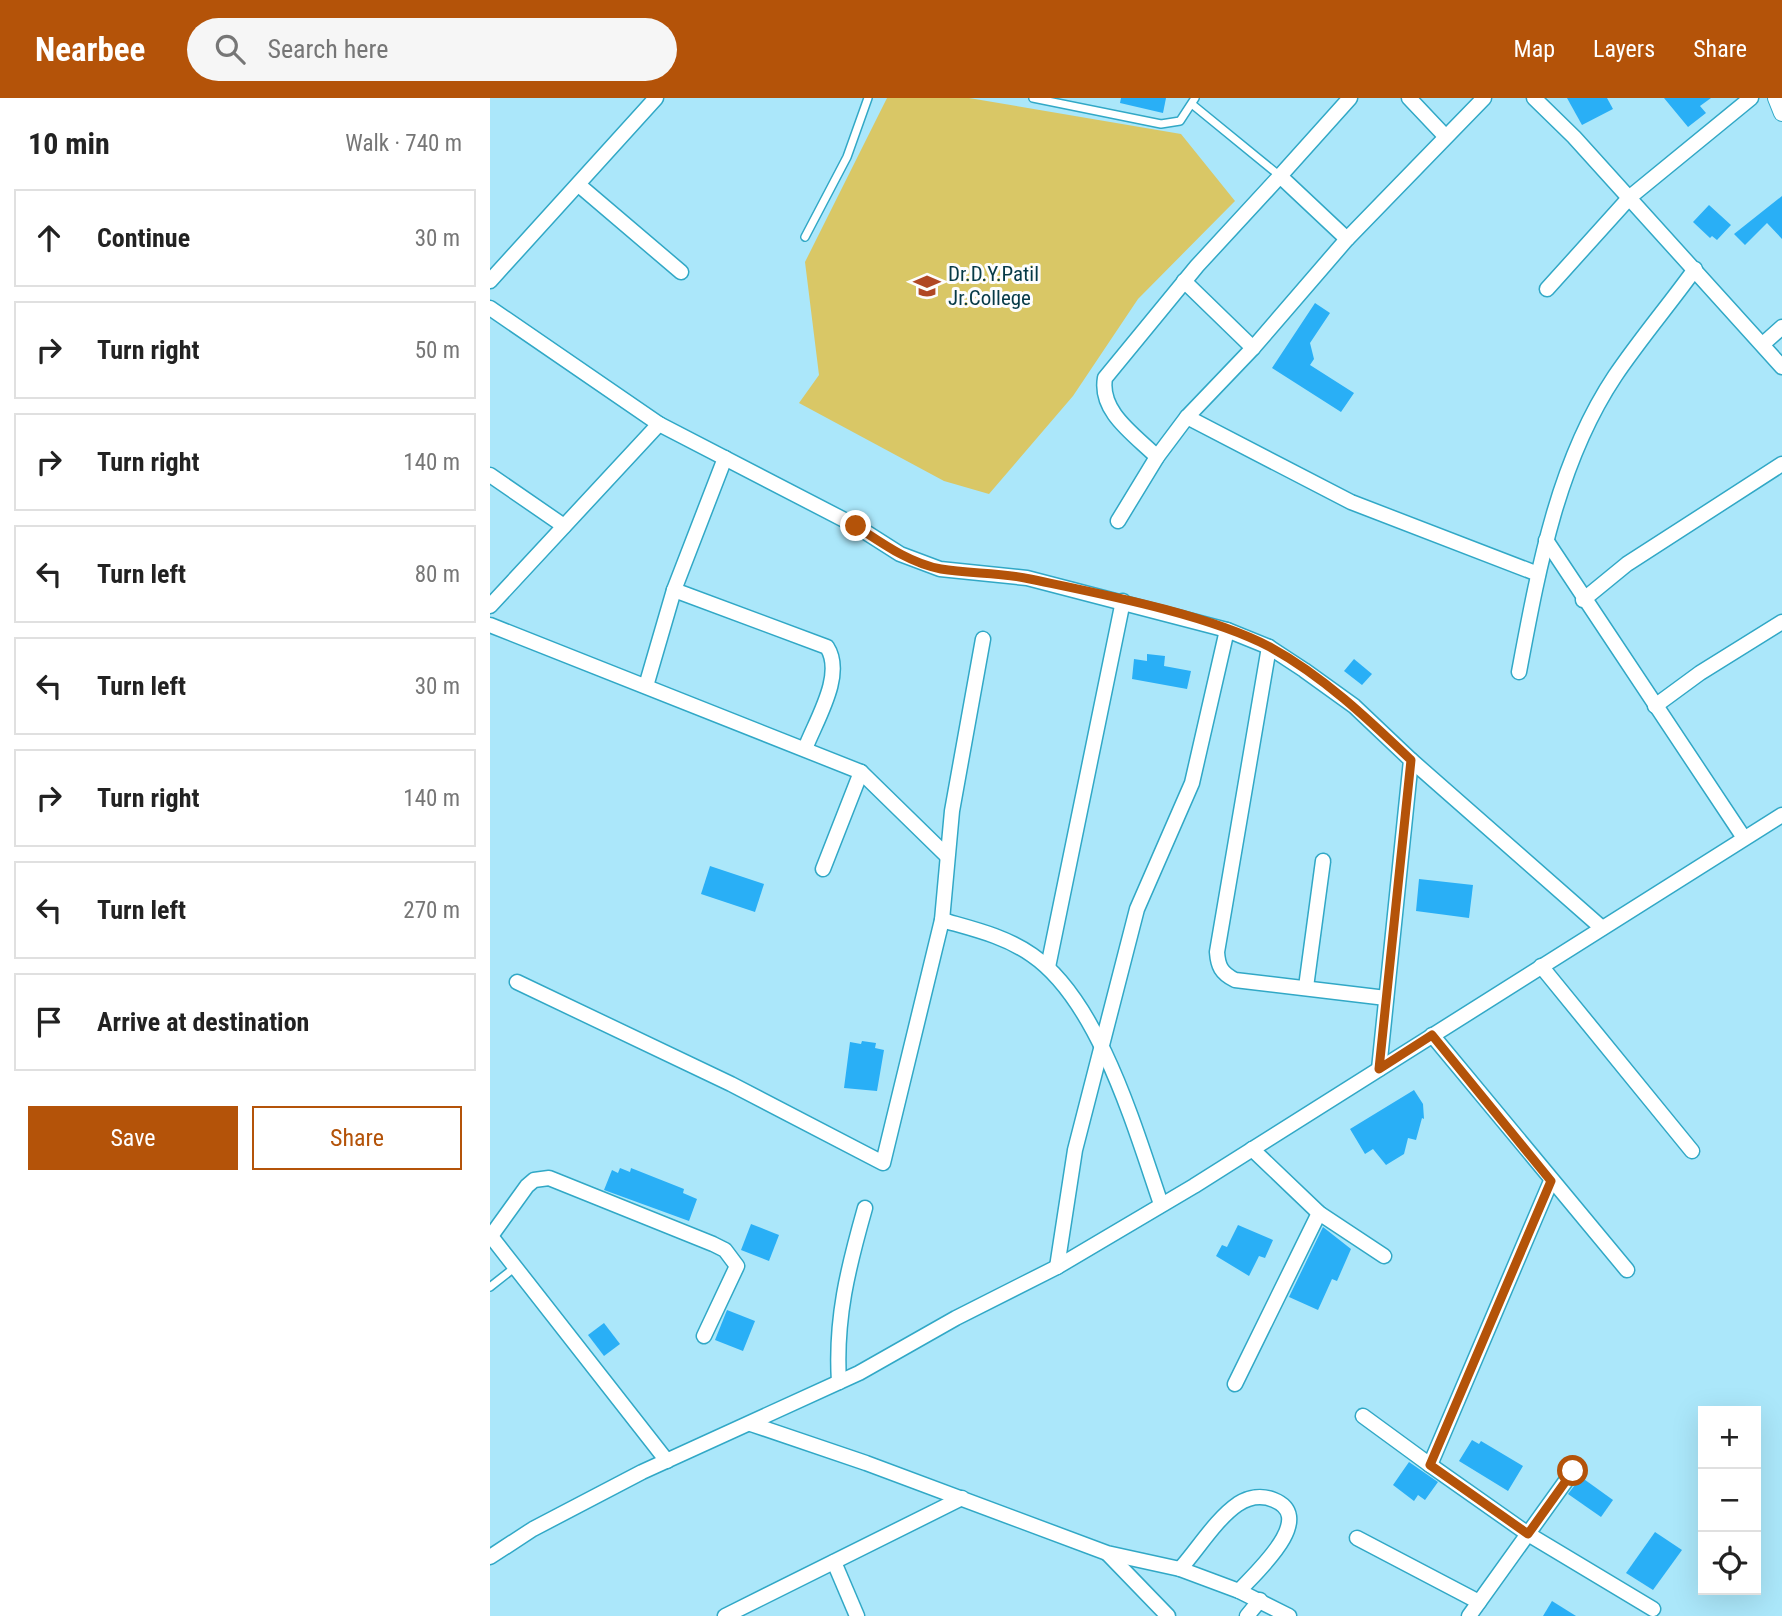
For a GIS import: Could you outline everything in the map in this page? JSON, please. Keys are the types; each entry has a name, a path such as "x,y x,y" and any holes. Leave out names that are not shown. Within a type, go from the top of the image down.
{"street":[{"path":"490,281 580,186 656,98"},
{"path":"1157,457 1107,405 1103,390 1105,378 1115,362 1184,281 1350,98"},
{"path":"1409,98 1445,136"},
{"path":"1118,521 1157,457 1188,416 1253,348 1347,239 1484,98"},
{"path":"1546,289 1630,197 1751,98"},
{"path":"1776,98 1782,113"},
{"path":"1543,101 1782,367"},
{"path":"1280,176 1347,239"},
{"path":"580,186 681,272"},
{"path":"1520,672 1546,540 1580,443 1614,377 1695,269"},
{"path":"1184,281 1253,348"},
{"path":"490,308 659,424 856,526 900,554 940,569 1027,578 1124,601 1227,630 1269,647 1354,706 1411,760 1602,928"},
{"path":"1763,344 1782,327"},
{"path":"1188,416 1351,502 1538,574"},
{"path":"490,606 659,424"},
{"path":"646,686 674,590 725,458"},
{"path":"1583,600 1638,556 1782,464"},
{"path":"490,475 564,526"},
{"path":"1546,540 1583,600 1744,838"},
{"path":"674,590 734,610 827,647 834,657 833,678 805,749"},
{"path":"1048,967 1124,601"},
{"path":"1655,706 1700,673 1782,622"},
{"path":"490,625 861,772 947,856"},
{"path":"1057,1267 1075,1150 1137,909 1192,783 1227,630"},
{"path":"517,982 731,1084 883,1163 942,920 947,856 983,639"},
{"path":"1269,647 1217,951 1218,964 1224,975 1235,980 1386,998"},
{"path":"1379,1069 1411,760"},
{"path":"823,869 861,772"},
{"path":"490,1557 533,1529 667,1461 839,1382 1057,1267 1252,1149 1782,815"},
{"path":"1306,987 1322,861"},
{"path":"942,920 1018,946 1048,967 1092,1027 1131,1117 1161,1204"},
{"path":"1541,966 1692,1151"},
{"path":"1432,1035 1627,1270"},
{"path":"1252,1149 1319,1213 1384,1256"},
{"path":"667,1461 491,1236 527,1186 534,1180 549,1178 713,1244 725,1250 737,1266 704,1336"},
{"path":"1430,1465 1551,1181"},
{"path":"839,1382 836,1339 865,1208"},
{"path":"1235,1384 1319,1213"},
{"path":"1363,1416 1528,1534 1653,1609"},
{"path":"751,1424 962,1498 1107,1553 1180,1569 1260,1600 1289,1616"},
{"path":"1469,1616 1573,1471"},
{"path":"1180,1569 1238,1505 1254,1497 1275,1501 1286,1509 1290,1522 1287,1535 1239,1591"},
{"path":"725,1616 962,1498"},
{"path":"1357,1538 1479,1602"},
{"path":"1107,1553 1168,1616"},
{"path":"834,1562 857,1616"},
{"path":"1247,1616 1260,1600"}],"lane":[{"path":"805,237 847,156 868,98"},
{"path":"1033,98 1161,124 1180,121 1194,101 1280,176"},
{"path":"490,1287 514,1268"}],"shaded area":[{"name":"Dr.D.Y.Patil Jr.College","path":"887,98 969,98 1181,134 1235,201 1138,299 1073,396 989,494 944,481 799,403 819,375 805,262"}],"building":[{"path":"1121,98 1166,98 1163,113 1120,103"},
{"path":"1567,98 1607,98 1613,109 1582,125"},
{"path":"1664,98 1711,98 1700,106 1706,113 1688,127"},
{"path":"1782,196 1782,239 1767,223 1745,245 1734,234"},
{"path":"1709,205 1731,225 1717,240 1712,236 1710,238 1693,222"},
{"path":"1315,303 1330,313 1310,343 1314,359 1310,365 1354,393 1341,412 1272,368"},
{"path":"1147,654 1165,656 1164,666 1191,671 1187,689 1132,679 1134,659 1147,661"},
{"path":"1354,659 1372,674 1362,685 1344,671"},
{"path":"710,866 764,884 755,912 701,894"},
{"path":"1419,879 1473,885 1469,918 1416,911"},
{"path":"862,1041 876,1043 875,1048 884,1050 877,1091 844,1088 850,1042 861,1044"},
{"path":"1414,1090 1423,1104 1424,1119 1422,1118 1416,1140 1408,1138 1404,1154 1386,1165 1373,1149 1365,1154 1350,1129"},
{"path":"620,1168 630,1172 631,1168 684,1189 683,1193 697,1199 689,1221 604,1190 612,1170 618,1173"},
{"path":"751,1224 779,1235 769,1261 741,1250"},
{"path":"1238,1225 1273,1240 1265,1258 1259,1256 1249,1276 1216,1256 1222,1245 1227,1247"},
{"path":"1323,1227 1351,1249 1337,1281 1332,1279 1318,1310 1289,1297"},
{"path":"727,1310 755,1321 743,1351 715,1340"},
{"path":"604,1323 620,1344 604,1356 588,1335"},
{"path":"1472,1440 1479,1444 1481,1441 1523,1466 1508,1491 1459,1461"},
{"path":"1409,1462 1438,1482 1425,1500 1418,1495 1414,1501 1393,1485"},
{"path":"1581,1477 1613,1500 1601,1517 1568,1494"},
{"path":"1655,1532 1682,1550 1653,1590 1626,1573"},
{"path":"1552,1601 1576,1616 1543,1616"}],"place":[{"name":"Dr.D.Y.Patil Jr.College","path":"927,286"}],"route":[{"path":"856,526 900,554 940,569 1027,578 1178,615 1227,630 1269,647 1354,706 1411,760 1379,1069 1432,1035 1551,1181 1430,1465 1528,1534 1573,1471"}]}
